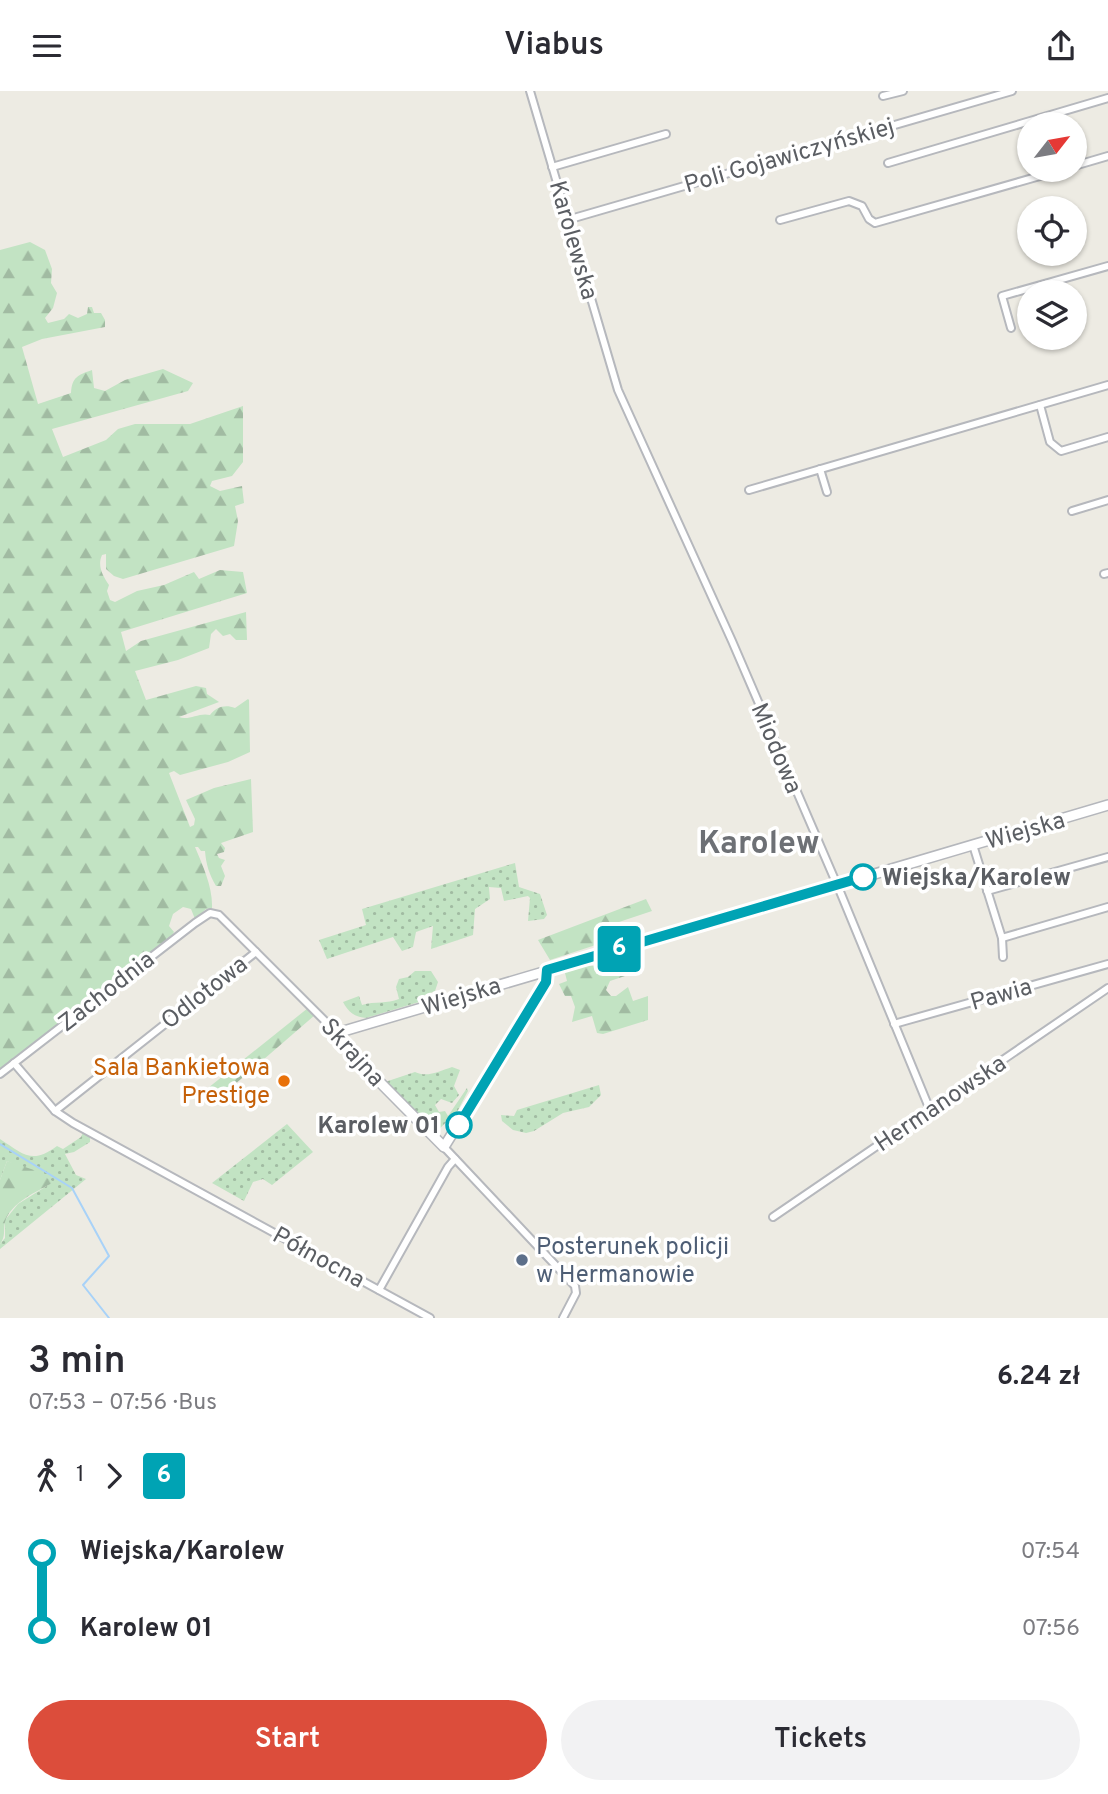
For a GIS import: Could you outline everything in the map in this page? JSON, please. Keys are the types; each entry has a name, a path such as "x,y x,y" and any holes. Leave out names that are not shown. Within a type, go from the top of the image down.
{"street":[{"name":"Karolewska","path":"530,91 618,390"},
{"path":"884,96 903,91"},
{"name":"Poli Gojawiczyńskiej","path":"567,220 1012,91"},
{"path":"888,163 1108,98"},
{"path":"552,167 666,134"},
{"path":"1087,162 1108,156"},
{"path":"780,220 849,201 862,206 869,219 875,223 1019,182"},
{"path":"1011,328 1002,296 1108,266"},
{"path":"749,490 1108,385"},
{"name":"Miodowa","path":"618,390 732,641 930,1110"},
{"path":"1040,405 1051,442 1061,451 1108,437"},
{"path":"820,469 827,492"},
{"path":"1072,511 1108,500"},
{"name":"Wiejska","path":"337,1033 1108,805"},
{"path":"973,845 1002,938 1003,957"},
{"path":"987,891 1108,857"},
{"path":"1002,938 1108,907"},
{"name":"Skrajna","path":"214,913 225,920 337,1033 348,1050 575,1286 576,1293 563,1318"},
{"name":"Zachodnia","path":"0,1074 206,914 214,913"},
{"name":"Odlotowa","path":"55,1111 256,952"},
{"name":"Pawia","path":"894,1024 1108,964"},
{"path":"443,1147 452,1138 546,982 547,970"},
{"name":"Hermanowska","path":"773,1217 1108,988"},
{"path":"14,1063 55,1111"},
{"name":"Północna","path":"55,1111 430,1318"},
{"path":"379,1290 455,1159"}],"green space":[{"path":"30,242 45,250 52,269 51,283 57,293 53,308 45,318 48,323 64,319 69,314 78,318 87,314 88,307 92,307 94,313 101,313 105,320 105,327 42,339 22,347 38,404 71,393 77,377 92,370 94,388 105,391 125,380 163,369 193,383 188,391 52,429 63,457 106,440 118,429 135,424 190,424 243,406 243,462 232,476 212,481 210,486 220,491 242,486 244,503 235,506 238,521 234,546 123,579 106,569 106,554 102,555 100,567 109,585 107,591 110,600 115,602 137,591 164,585 194,572 199,579 220,570 243,572 247,593 121,632 126,651 141,641 246,612 247,640 236,640 230,634 223,636 216,629 211,634 209,648 178,660 135,671 146,700 196,686 206,688 207,694 219,702 179,717 210,715 221,707 235,708 249,700 250,752 228,762 180,775 174,771 169,773 190,827 194,825 195,819 186,800 214,788 251,779 253,832 221,843 225,848 224,852 217,854 225,860 221,866 225,876 221,886 216,886 211,877 205,851 195,847 209,885 212,908 206,909 195,919 191,909 183,907 173,914 169,926 174,932 169,939 0,1070 0,250"},
{"path":"515,863 519,887 540,894 547,915 544,919 528,921 528,896 504,901 501,888 489,887 490,899 475,909 473,935 431,949 433,926 416,932 413,947 402,951 393,937 327,959 319,940 366,925 362,909"},
{"path":"646,899 652,911 619,922 620,937 550,960 538,940"},
{"path":"583,965 622,969 625,976 610,981 606,990 611,996 616,996 628,987 633,1001 648,996 648,1020 603,1034 597,1033 592,1016 572,1022 575,1007 571,996 565,996 559,984 567,981 564,969"},
{"path":"415,971 431,971 438,982 435,991 423,996 419,1002 366,1018 352,1013 343,1002 359,996 362,1005 399,999 396,987 399,979 408,977"},
{"path":"308,1008 315,1015 212,1104 208,1088"},
{"path":"452,1067 460,1070 454,1086 459,1095 452,1103 441,1099 435,1105 439,1112 445,1111 448,1116 467,1088 468,1091 457,1112 436,1132 385,1082 415,1072 429,1074"},
{"path":"599,1085 601,1095 589,1107 563,1113 534,1131 526,1133 513,1130 502,1121 501,1115 514,1116 517,1110"},
{"path":"287,1124 313,1152 272,1185 263,1179 253,1182 244,1201 212,1183"},
{"path":"84,1130 90,1134 90,1142 65,1154 76,1175 86,1179 0,1249 5,1238 5,1220 18,1204 53,1182 7,1161 0,1180 0,1139 22,1153 34,1156 57,1146 63,1149 81,1137"},
{"path":"7,1161 34,1170 54,1182 25,1198 13,1209 5,1222 4,1236 0,1244 0,1180"}],"waterway":[{"path":"0,1144 72,1188 109,1256 83,1285 109,1318"}],"bus line":[{"name":"6","path":"459,1125 546,982 547,970 863,877"}],"place":[{"name":"Wiejska/Karolew","path":"863,877"},
{"name":"Sala Bankietowa Prestige","path":"284,1081"},
{"name":"Karolew 01","path":"459,1125"},
{"name":"Posterunek policji w Hermanowie","path":"522,1260"}],"district":[{"name":"Karolew","path":"759,842"}]}
